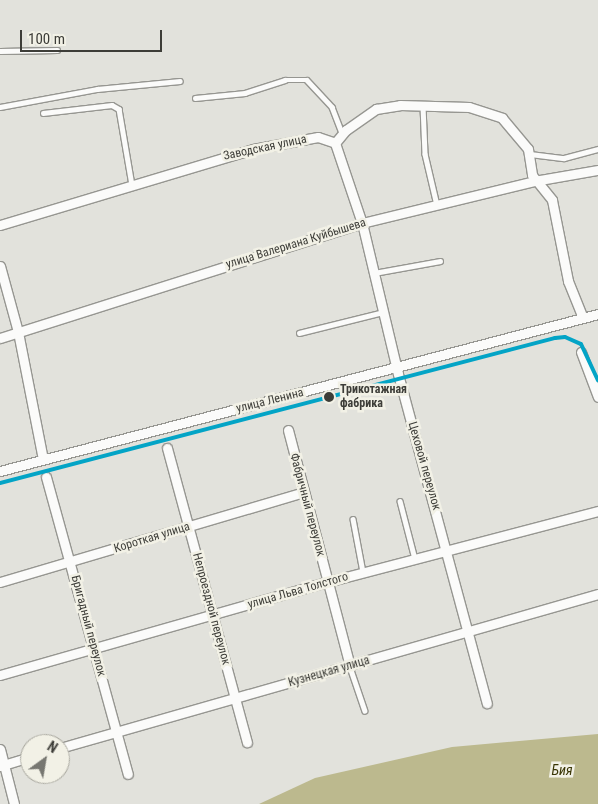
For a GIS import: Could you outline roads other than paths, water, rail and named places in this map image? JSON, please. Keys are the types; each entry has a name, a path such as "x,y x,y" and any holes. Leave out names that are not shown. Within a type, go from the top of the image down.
{"street":[{"path":"335,143 342,133 376,109 400,105 484,110 502,118 517,133 530,154 534,181 546,190 552,200 568,281 583,318"},
{"name":"Заводская улица","path":"0,225 253,149 318,137 335,143"},
{"name":"Цеховой переулок","path":"335,143 362,224 397,369 448,549 487,703"},
{"name":"улица Валериана Куйбышева","path":"0,338 362,224 534,181 598,170"},
{"path":"0,266 18,332 43,459"},
{"name":"улица Ленина","path":"0,471 397,369 598,314"},
{"path":"581,352 598,397"},
{"name":"Фабричный переулок","path":"288,430 350,667"},
{"name":"Непроездной переулок","path":"167,448 247,742"},
{"name":"Бригадный переулок","path":"46,477 128,774"},
{"name":"Короткая улица","path":"0,582 304,492"},
{"name":"улица Льва Толстого","path":"0,675 363,572 598,511"},
{"name":"Кузнецкая улица","path":"70,745 350,667 469,630 598,594"},
{"path":"0,749 2,766 14,804"},
{"path":"2,766 20,760"}],"lane":[{"path":"0,51 57,50"},
{"path":"195,98 245,93 285,80 307,80 332,107 342,133"},
{"path":"0,108 97,89 180,81"},
{"path":"43,113 112,106 119,109 132,184"},
{"path":"423,106 425,154 437,205"},
{"path":"530,154 564,158 598,149"},
{"path":"374,273 440,261"},
{"path":"299,332 383,312"},
{"path":"400,501 415,559"},
{"path":"353,519 363,572"},
{"path":"350,667 365,711"}],"water":[{"name":"Бия","path":"598,734 598,804 259,804 315,778 452,747"}],"place":[{"name":"Трикотажная фабрика","path":"329,397"}]}
